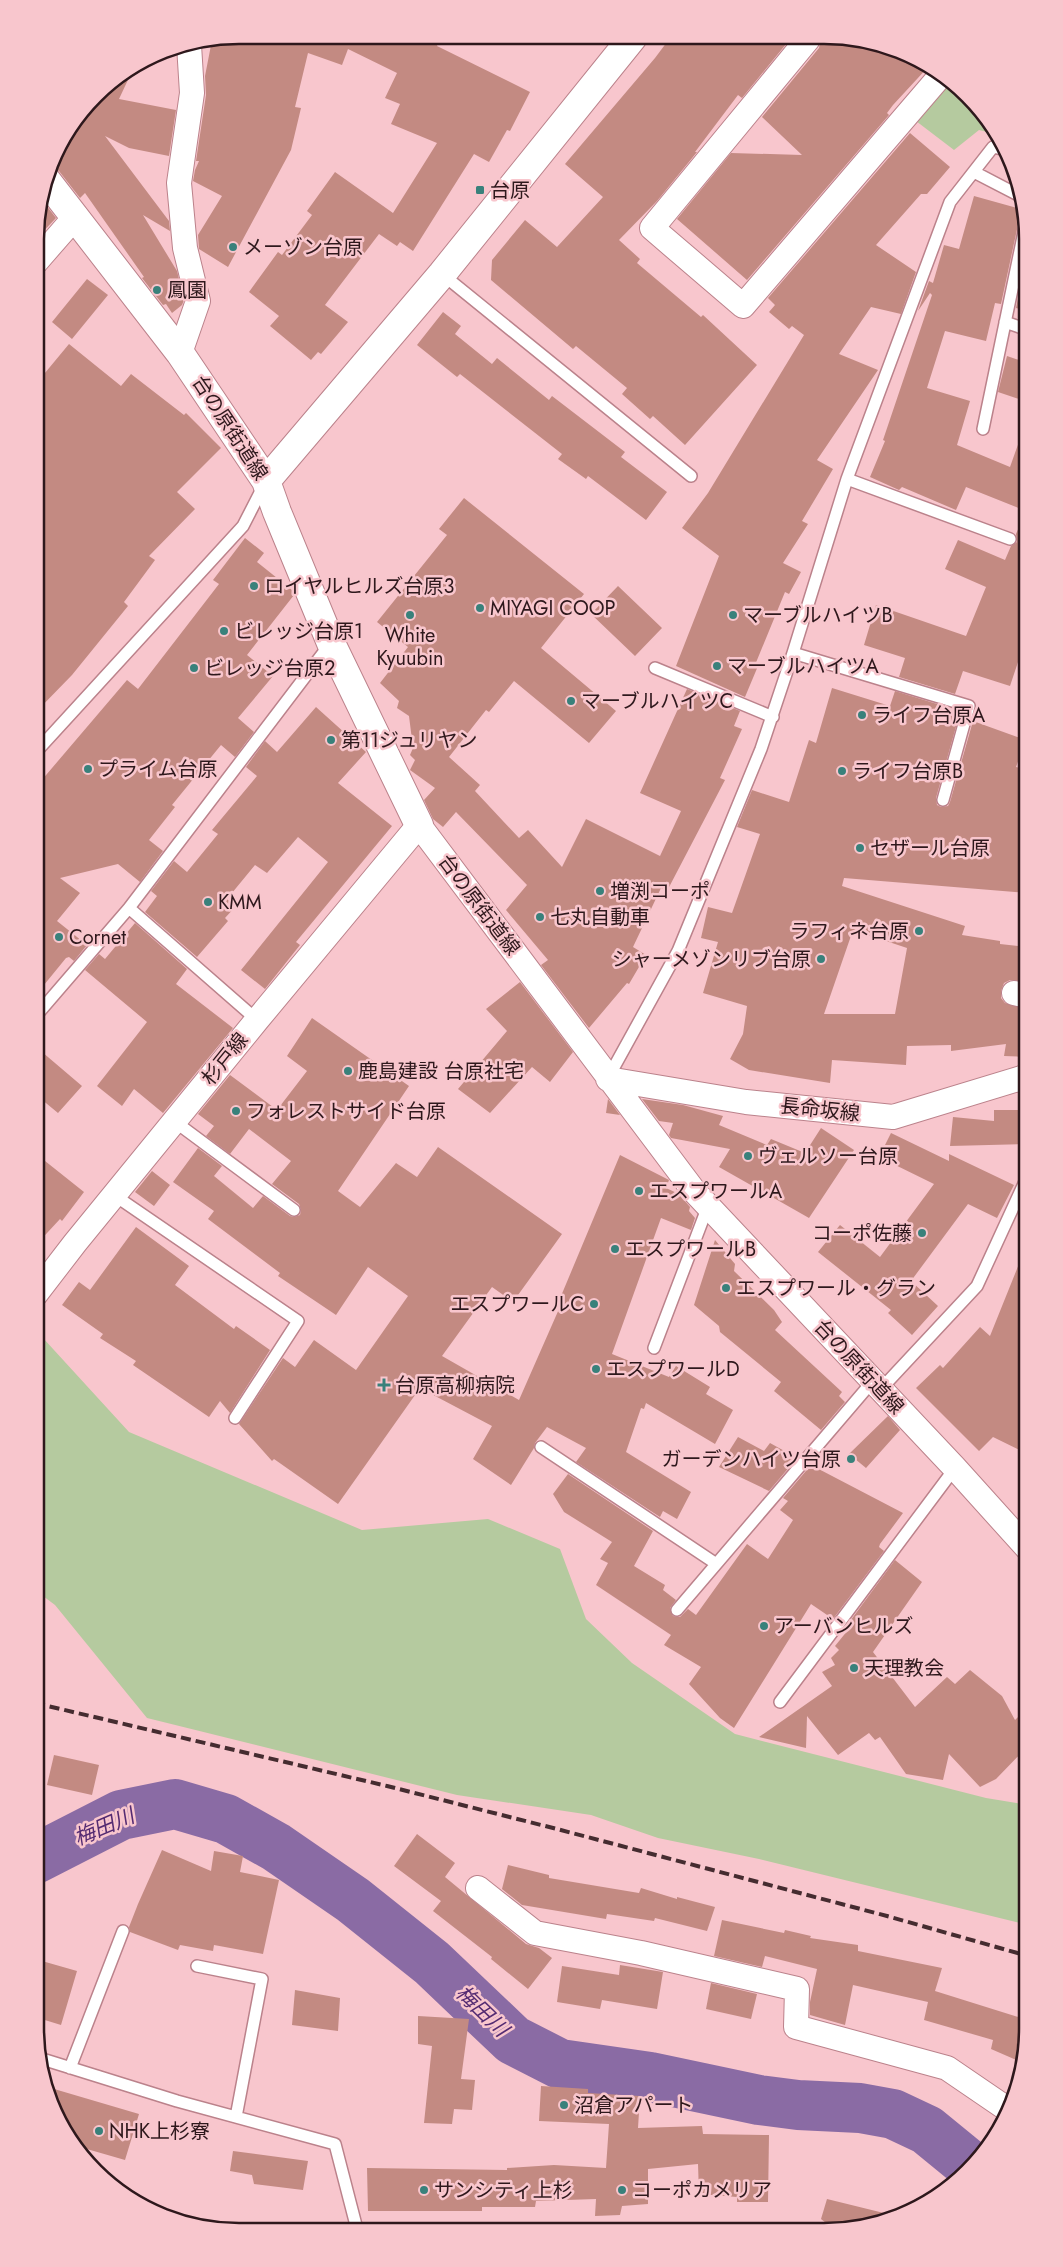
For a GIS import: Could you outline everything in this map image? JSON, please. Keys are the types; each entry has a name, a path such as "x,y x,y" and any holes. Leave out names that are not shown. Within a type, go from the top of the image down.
{"street":[{"path":"266,482 442,274 629,44"},
{"path":"803,44 652,228 743,306 937,80"},
{"path":"180,353 198,301 185,248 179,183 192,93 189,50"},
{"name":"台の原街道線","path":"51,186 180,353 266,482 331,643 419,825 694,1192 955,1468 1019,1539"},
{"path":"44,254 76,216"},
{"name":"杉戸線","path":"44,1284 174,1121 419,825"},
{"name":"長命坂線","path":"608,1079 746,1102 893,1117 1019,1079"},
{"path":"478,1888 535,1933 641,1953 797,1989 796,2027 947,2068 1003,2106"}],"lane":[{"path":"608,1079 678,951 773,717 847,479 950,202 993,147 996,148"},
{"path":"974,172 1014,192"},
{"path":"983,430 1019,257"},
{"path":"442,274 691,476"},
{"path":"1006,322 1019,327"},
{"path":"847,479 1010,540"},
{"path":"44,743 243,526 266,482"},
{"path":"44,1007 129,908 331,643"},
{"path":"793,653 969,706 943,800"},
{"path":"655,668 773,717"},
{"path":"129,908 257,1020"},
{"path":"174,1121 294,1210"},
{"path":"677,1610 715,1563 876,1386 976,1286 1019,1193"},
{"path":"114,1195 298,1321 235,1418"},
{"path":"654,1348 708,1206"},
{"path":"542,1448 715,1563"},
{"path":"780,1702 955,1468"},
{"path":"70,2068 123,1931"},
{"path":"197,1966 262,1979 236,2117"},
{"path":"46,2060 236,2117 335,2144 355,2223"}],"green space":[{"path":"946,86 971,110 987,132 979,130 954,150 916,121"},
{"path":"44,1339 129,1432 362,1530 488,1519 560,1549 586,1619 632,1663 735,1734 986,1798 1019,1804 1019,1923 759,1859 658,1838 591,1815 457,1795 147,1718 55,1605 44,1597"}],"building":[{"path":"438,44 437,46 530,92 510,131 507,130 489,162 474,154 413,251 400,242 397,246 379,234 325,305 348,322 321,354 318,352 311,360 270,326 279,316 249,292 278,252 282,255 312,215 307,211 335,172 393,213 437,143 391,124 400,104 385,98 397,73 348,49 342,65 308,53 295,107 301,108 291,150 228,267 199,249 198,235 222,196 193,181 199,161 196,161 206,95 205,76 211,45 213,45"},
{"path":"666,44 786,44 742,98 738,95 695,152 697,152 657,201 619,240 640,259 637,263 701,317 703,315 757,365 685,445 653,416 650,419 622,394 627,388 576,346 573,349 491,280 492,260 525,220 557,247 603,197 565,164"},
{"path":"820,44 862,47 887,54 924,71 893,105 887,113 889,115 747,280 677,219 731,153 802,155 762,117 819,48"},
{"path":"129,78 119,99 176,110 169,156 129,148 105,136 169,221 170,231 143,215 177,271 184,300 182,305 172,313 166,304 163,305 142,278 144,277 85,193 80,198 57,170 64,153 84,120 110,92"},
{"path":"910,133 950,167 927,194 921,194 876,245 916,272 901,314 871,307 839,354 878,370 817,460 833,469 802,521 808,524 783,563 801,572 789,594 785,592 755,665 758,666 745,697 676,666 719,556 682,528 708,493 804,335 792,326 789,329 769,312 775,305 768,298"},
{"path":"974,196 1017,208 1019,222 1001,304 995,303 986,341 945,331 927,388 970,401 957,445 1010,467 1019,442 1019,508 966,487 956,510 902,487 899,490 870,477 885,441 883,440 932,295 930,293 918,311 929,281 933,283 944,245 959,249"},
{"path":"46,205 56,218 44,231"},
{"path":"87,279 108,295 72,339 52,322"},
{"path":"1019,293 1019,309 1016,308"},
{"path":"443,312 461,326 455,334 492,364 497,358 549,400 552,396 625,452 621,457 667,492 646,520 588,476 586,479 558,459 562,454 460,374 457,377 417,345"},
{"path":"69,344 121,386 131,374 184,415 186,413 221,448 177,492 195,509 149,556 155,560 124,602 128,606 72,675 44,704 44,374"},
{"path":"1007,356 1019,360 1019,399 998,392"},
{"path":"464,498 584,594 541,648 616,711 589,743 514,681 489,712 486,710 449,757 480,785 475,791 519,838 528,830 562,867 586,819 660,856 681,811 640,793 687,689 740,711 734,726 742,729 720,778 725,780 667,891 661,888 633,947 646,955 629,984 627,983 589,1028 541,965 548,960 506,910 527,885 456,812 443,827 433,819 424,800 435,788 410,770 415,760 410,755 413,748 409,716 397,708 399,701 380,683 408,647 377,622 447,535 439,529"},
{"path":"1019,527 1019,659 1010,686 963,671 955,694 899,677 905,658 864,645 876,605 966,636 986,587 945,569 958,540 1005,560 1011,546 1017,542 1016,534"},
{"path":"245,538 264,553 257,562 292,590 294,595 247,655 273,676 238,718 254,732 235,757 221,745 172,805 175,807 149,840 163,851 140,882 118,864 60,878 80,893 57,921 87,945 74,961 69,957 66,958 44,985 44,777 127,680 138,689 219,584 213,580"},
{"path":"618,586 662,628 635,656 591,614"},
{"path":"832,688 890,706 895,691 950,708 949,712 959,716 936,798 937,805 941,807 948,806 950,802 973,721 1019,737 1019,759 1016,767 1019,768 1019,892 844,878 842,886 965,926 962,935 1000,941 1000,944 1019,946 1019,981 1010,980 1004,983 1001,998 1005,1003 1019,1007 1019,1057 1004,1056 1006,1044 951,1051 951,1045 907,1046 906,1065 832,1060 830,1083 749,1070 730,1059 743,1034 747,1006 703,993 718,942 701,938 708,907 732,913 760,834 737,827 752,790 789,802 809,740 816,743","holes":["853,930 907,948 895,1014 824,1014"]},
{"path":"316,707 366,752 338,783 392,826 296,942 300,945 265,989 241,970 328,862 298,837 267,873 255,865 227,899 236,906 225,918 228,921 197,957 145,912 157,896 151,891 174,861 187,872 218,834 212,830 257,776 246,767 265,741 277,752"},
{"path":"135,923 187,969 176,984 233,1028 163,1113 134,1089 122,1106 97,1086 147,1022 85,970 99,954 105,959"},
{"path":"520,982 573,1052 550,1082 532,1067 490,1113 458,1089 507,1031 486,1009"},
{"path":"312,1018 409,1086 338,1191 360,1207 396,1163 417,1177 438,1147 562,1234 513,1302 492,1287 442,1356 519,1400 559,1309 556,1308 620,1155 669,1180 666,1188 679,1194 690,1207 689,1211 695,1218 691,1230 661,1218 612,1354 669,1377 676,1366 710,1387 706,1394 733,1410 715,1444 646,1403 644,1409 641,1408 626,1452 691,1492 677,1519 663,1511 660,1517 576,1462 586,1448 547,1427 535,1443 534,1448 511,1485 473,1459 492,1426 420,1388 338,1504 274,1459 272,1461 239,1424 283,1358 295,1367 314,1340 356,1370 408,1296 368,1267 336,1315 278,1276 280,1273 208,1219 214,1211 173,1182 198,1148 222,1166 214,1176 253,1208 263,1196 290,1216 300,1215 299,1204 272,1184 291,1161 249,1129 230,1154 206,1136 214,1126 198,1114 230,1075 277,1110 307,1071 287,1056"},
{"path":"44,1054 82,1086 58,1113 44,1101"},
{"path":"608,1099 620,1115 606,1113"},
{"path":"642,1099 683,1105 723,1116 719,1125 767,1145 771,1139 805,1153 821,1128 854,1150 809,1218 719,1167 730,1149 671,1138 669,1135 673,1123 659,1121"},
{"path":"994,1110 1019,1110 1019,1144 950,1146 953,1117 994,1121"},
{"path":"891,1133 949,1161 949,1154 1014,1185 997,1218 968,1204 911,1281 938,1306 912,1335 888,1313 891,1310 818,1252 840,1225 880,1257 934,1184 879,1157"},
{"path":"44,1160 84,1192 62,1221 60,1219 44,1236"},
{"path":"152,1171 170,1185 154,1206 135,1192"},
{"path":"136,1227 189,1266 175,1285 234,1329 236,1326 270,1350 230,1413 220,1401 209,1417 133,1365 136,1361 100,1338 103,1334 62,1305 79,1282 90,1290"},
{"path":"715,1240 735,1264 734,1271 774,1310 782,1322 775,1330 842,1392 839,1396 845,1402 821,1430 774,1391 781,1382 720,1332 719,1326 694,1305"},
{"path":"1019,1264 1019,1450 993,1437 979,1451 916,1388 940,1365 943,1368 980,1327 990,1336"},
{"path":"888,1416 900,1430 866,1468 849,1454"},
{"path":"738,1437 764,1451 770,1443 797,1458 769,1491 719,1467"},
{"path":"811,1465 903,1513 880,1544 879,1547 884,1551 833,1619 811,1604 734,1728 720,1718 689,1684 701,1667 664,1645 671,1635 596,1585 608,1563 600,1559 612,1542 564,1512 553,1494 568,1474 653,1531 634,1566 665,1585 663,1590 676,1600 670,1608 673,1616 680,1617 688,1609 696,1615 747,1544 768,1559 793,1520 780,1510 788,1501 783,1498"},
{"path":"895,1560 922,1582 873,1652 915,1707 947,1677 955,1684 970,1670 1002,1696 1015,1720 1019,1716 1019,1755 996,1779 980,1787 949,1754 943,1780 906,1774 880,1737 875,1740 869,1733 838,1755 807,1716 806,1748 759,1737 832,1686 822,1672 835,1665 831,1658 839,1650 835,1646 848,1630 845,1628"},
{"path":"54,1755 99,1765 92,1795 47,1785"},
{"path":"417,1834 455,1863 445,1877 526,1944 539,1948 552,1958 528,1989 491,1959 492,1957 433,1911 441,1901 394,1866"},
{"path":"162,1850 211,1871 214,1851 243,1856 240,1872 279,1880 263,1954 214,1945 213,1951 180,1945 178,1950 130,1932 129,1927"},
{"path":"508,1865 549,1875 549,1878 639,1893 641,1888 677,1899 677,1897 715,1907 707,1931 655,1918 654,1921 607,1914 606,1919 522,1905 502,1889"},
{"path":"722,1920 784,1933 785,1930 811,1936 810,1938 858,1945 858,1951 942,1968 935,1991 1019,2017 1017,2060 991,2049 993,2040 924,2020 928,2002 853,1985 845,2025 810,2015 810,2002 817,1969 765,1956 762,1967 714,1956"},
{"path":"44,1962 77,1971 61,2025 44,2020"},
{"path":"620,1965 663,1972 657,2009 602,2000 600,2009 557,2002 562,1966 619,1975"},
{"path":"711,1983 757,1994 751,2019 706,2009"},
{"path":"295,1990 340,1998 338,2031 292,2025"},
{"path":"418,2016 469,2019 461,2079 475,2080 472,2110 454,2109 452,2124 424,2123 432,2046 418,2044"},
{"path":"541,2086 588,2089 588,2093 640,2096 638,2128 702,2126 703,2134 769,2135 768,2202 737,2202 737,2197 699,2194 698,2164 648,2169 648,2204 622,2206 620,2215 595,2216 596,2199 536,2201 535,2207 482,2207 482,2211 368,2211 367,2168 507,2170 507,2168 554,2165 606,2168 609,2124 539,2121"},
{"name":"NHK上杉寮","path":"53,2089 139,2114 125,2160 85,2149 70,2126"},
{"path":"233,2151 308,2161 303,2190 254,2184 252,2175 230,2171"},
{"path":"827,2199 886,2213 850,2222 826,2223 821,2219"}],"waterway":[{"name":"梅田川","path":"44,1854 121,1815 175,1804 226,1819 276,1847 353,1900 432,1963 513,2040 560,2064 650,2077 759,2100 798,2105 860,2108 893,2114 927,2130 966,2162"}],"railway":[{"path":"44,1705 387,1786 557,1829 887,1916 1019,1953"}],"place":[{"name":"台原","path":"480,190"},
{"name":"メーゾン台原","path":"233,247"},
{"name":"鳳園","path":"157,290"},
{"name":"ロイヤルヒルズ台原3","path":"254,586"},
{"name":"MIYAGI COOP","path":"480,608"},
{"name":"White Kyuubin","path":"410,615"},
{"name":"マーブルハイツB","path":"733,615"},
{"name":"ビレッジ台原1","path":"224,631"},
{"name":"マーブルハイツA","path":"717,666"},
{"name":"ビレッジ台原2","path":"194,668"},
{"name":"マーブルハイツC","path":"571,701"},
{"name":"ライフ台原A","path":"862,715"},
{"name":"第11ジュリヤン","path":"331,740"},
{"name":"プライム台原","path":"88,769"},
{"name":"ライフ台原B","path":"842,771"},
{"name":"セザール台原","path":"860,848"},
{"name":"増渕コーポ","path":"600,891"},
{"name":"KMM","path":"208,902"},
{"name":"七丸自動車","path":"540,917"},
{"name":"ラフィネ台原","path":"919,931"},
{"name":"Cornet","path":"59,937"},
{"name":"シャーメゾンリブ台原","path":"821,959"},
{"name":"鹿島建設 台原社宅","path":"348,1071"},
{"name":"フォレストサイド台原","path":"236,1111"},
{"name":"ヴェルソー台原","path":"748,1156"},
{"name":"エスプワールA","path":"639,1191"},
{"name":"コーポ佐藤","path":"922,1233"},
{"name":"エスプワールB","path":"615,1249"},
{"name":"エスプワール・グラン","path":"726,1288"},
{"name":"エスプワールC","path":"594,1304"},
{"name":"エスプワールD","path":"596,1369"},
{"name":"台原高柳病院","path":"384,1385"},
{"name":"ガーデンハイツ台原","path":"851,1459"},
{"name":"アーバンヒルズ","path":"764,1626"},
{"name":"天理教会","path":"854,1668"},
{"name":"沼倉アパート","path":"564,2105"},
{"name":"NHK上杉寮","path":"99,2131"},
{"name":"サンシティ上杉","path":"424,2190"},
{"name":"コーポカメリア","path":"622,2190"}]}
